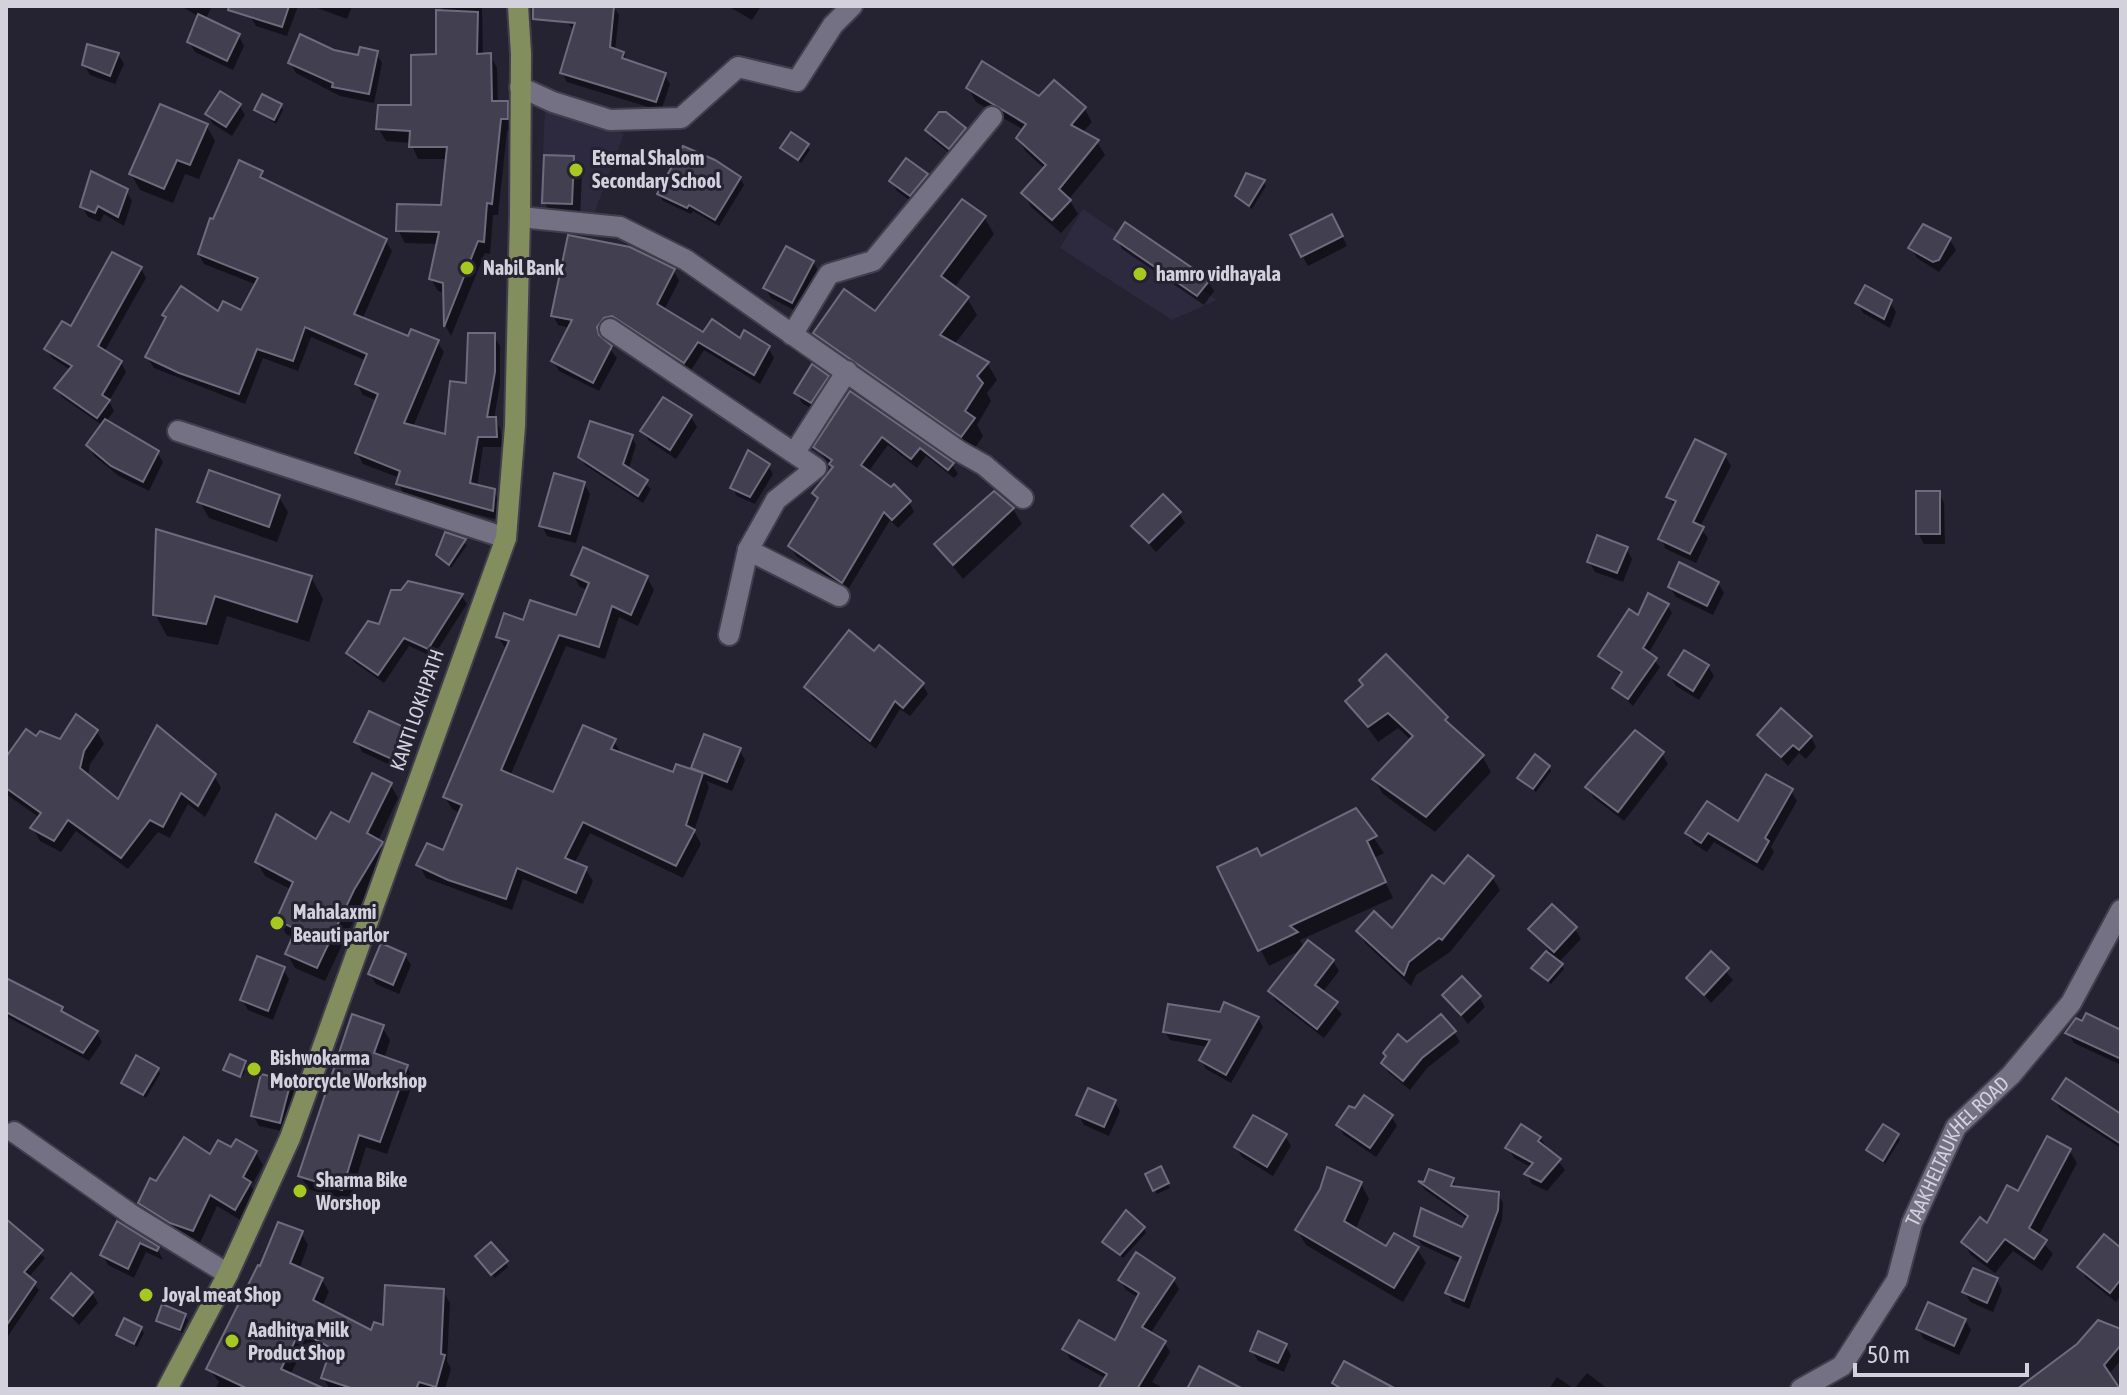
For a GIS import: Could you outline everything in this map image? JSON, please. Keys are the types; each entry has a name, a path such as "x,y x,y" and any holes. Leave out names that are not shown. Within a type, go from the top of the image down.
{"main road":[{"name":"KANTI LOKHPATH","path":"167,1389 228,1274 290,1138 506,538 515,426 520,217 518,6"}],"street":[{"path":"520,87 553,102 610,120 681,118 738,67 797,81 833,25 852,6"},
{"path":"792,335 829,274 873,261 992,117"},
{"path":"520,217 620,227 686,260 959,451 984,465 1023,498"},
{"path":"610,329 816,468 776,500 748,550 729,635"},
{"path":"795,452 847,371"},
{"path":"178,431 506,538"},
{"path":"748,550 839,596"},
{"name":"TAAKHELTAUKHEL ROAD","path":"1801,1389 1842,1366 1897,1280 1912,1223 1956,1127 2011,1075 2071,1003 2121,910"},
{"path":"14,1132 132,1215 228,1274"}],"shaded area":[{"name":"Eternal Shalom Secondary School","path":"545,112 583,114 624,134 594,214 540,206"},
{"name":"hamro vidhayala","path":"1083,209 1217,300 1172,320 1060,248"}],"building":[{"path":"229,6 289,6 282,27 228,10"},
{"path":"533,6 614,6 610,47 624,52 622,58 666,73 656,102 560,73 575,23 533,19"},
{"path":"436,10 478,12 477,54 491,53 492,101 508,101 508,119 501,119 492,204 487,203 484,242 478,241 444,327 443,283 429,279 439,232 396,231 397,204 441,205 447,147 409,147 410,131 376,129 378,105 411,105 411,55 436,54"},
{"path":"198,14 240,34 227,61 187,42"},
{"path":"300,34 334,50 358,55 360,47 378,51 369,94 332,87 333,83 288,63"},
{"path":"87,44 119,53 110,76 82,65"},
{"path":"982,61 1039,96 1054,80 1086,107 1071,125 1099,140 1059,189 1071,200 1052,220 1021,193 1046,165 1016,138 1026,124 966,88"},
{"path":"220,91 241,104 226,127 205,114"},
{"path":"262,94 282,104 274,120 254,110"},
{"path":"160,104 208,124 190,165 177,160 164,189 129,174"},
{"path":"939,112 946,112 966,128 949,149 925,130"},
{"path":"791,132 809,144 798,160 780,148"},
{"path":"683,146 715,160 741,177 715,220 689,205 687,208 657,194"},
{"path":"544,155 574,156 572,204 542,203"},
{"path":"906,158 928,174 910,196 889,181"},
{"path":"239,160 263,171 260,177 387,239 354,314 408,336 411,329 439,340 404,423 445,434 450,381 466,383 468,333 495,333 495,372 487,417 496,417 497,437 478,437 470,483 495,489 493,511 396,484 400,471 355,453 378,394 355,384 367,354 305,327 293,361 257,349 239,394 179,373 145,357 166,317 162,315 181,286 218,311 223,301 241,310 258,278 198,254 210,218 213,219"},
{"path":"91,171 128,189 118,217 98,206 95,213 80,207"},
{"path":"1246,173 1265,180 1249,206 1235,196"},
{"path":"962,199 986,216 941,276 969,297 940,335 989,362 977,376 983,383 965,411 975,418 961,437 813,333 844,289 875,311"},
{"path":"1332,214 1343,236 1301,257 1290,235"},
{"path":"1125,222 1210,280 1197,296 1114,239"},
{"path":"1923,224 1951,238 1939,260 1933,262 1908,248"},
{"path":"568,235 630,247 675,269 657,304 703,332 712,319 740,338 744,330 770,346 754,375 698,342 684,363 612,316 604,318 597,327 599,335 612,346 593,383 551,361 572,320 551,316"},
{"path":"786,246 814,261 792,303 763,288"},
{"path":"112,252 142,267 98,346 122,361 102,395 110,400 97,418 54,388 72,366 44,349 62,321 71,326"},
{"path":"1865,285 1892,300 1884,319 1855,303"},
{"path":"812,364 829,376 811,403 794,393"},
{"path":"850,391 954,463 948,470 920,448 911,459 882,437 861,465 891,487 894,484 911,501 892,520 884,512 842,583 788,546 818,498 812,493 833,467 829,464 832,460 813,447"},
{"path":"663,397 692,415 670,450 640,431"},
{"path":"105,419 159,451 143,482 111,466 86,445"},
{"path":"590,421 633,435 623,464 648,480 638,496 578,457"},
{"path":"1695,439 1726,454 1693,522 1704,527 1690,554 1658,539 1676,501 1666,497"},
{"path":"748,450 770,464 750,497 730,488"},
{"path":"209,470 280,495 269,527 197,502"},
{"path":"554,473 585,482 570,534 539,526"},
{"path":"994,491 1014,508 953,565 934,544"},
{"path":"1916,491 1940,491 1940,534 1916,534"},
{"path":"1163,494 1181,512 1149,543 1131,526"},
{"path":"156,529 312,576 297,622 215,596 206,624 153,615"},
{"path":"445,532 466,539 449,565 436,555"},
{"path":"1597,535 1628,547 1617,573 1587,562"},
{"path":"583,547 648,576 631,615 612,606 599,647 559,635 501,770 553,792 583,725 616,739 611,749 673,772 676,764 703,773 686,825 695,830 676,866 583,822 565,858 587,867 576,893 517,868 506,899 448,880 416,865 427,843 443,850 462,805 443,797 509,641 496,637 504,613 523,620 530,600 576,615 589,583 571,575"},
{"path":"1679,562 1719,582 1707,606 1668,587"},
{"path":"408,581 463,594 428,649 404,638 378,675 346,653 368,621 379,624 391,590 401,590"},
{"path":"1648,593 1669,604 1643,648 1657,658 1628,699 1612,688 1622,672 1598,656 1629,609 1638,615"},
{"path":"849,630 874,651 879,645 924,683 903,708 895,701 870,741 804,687"},
{"path":"1684,650 1709,665 1693,691 1668,675"},
{"path":"1386,654 1448,717 1445,720 1484,755 1426,817 1372,779 1413,736 1388,713 1368,727 1345,701 1363,685 1359,680"},
{"path":"1781,708 1812,736 1799,750 1793,745 1781,757 1757,735"},
{"path":"369,711 408,729 394,760 354,742"},
{"path":"76,714 98,730 84,751 80,768 118,799 157,725 216,774 198,806 181,793 163,827 150,820 121,858 68,820 54,841 30,828 41,813 6,788 6,757 26,729 36,736 40,731 60,739"},
{"path":"1635,730 1664,752 1618,812 1585,787"},
{"path":"704,734 741,748 727,782 691,768"},
{"path":"1535,754 1550,766 1533,789 1517,778"},
{"path":"372,773 392,783 367,833 383,842 354,890 317,968 285,954 296,929 276,920 293,882 255,862 276,814 316,839 331,812 349,822"},
{"path":"1766,774 1793,789 1765,838 1769,841 1757,862 1708,833 1701,843 1685,833 1707,801 1738,821"},
{"path":"1356,808 1377,836 1367,841 1386,882 1290,926 1298,932 1258,951 1217,867 1257,848 1261,856"},
{"path":"1468,855 1494,876 1442,940 1439,938 1409,962 1404,975 1356,931 1374,911 1392,928 1432,875 1444,884"},
{"path":"1552,904 1577,927 1554,952 1528,929"},
{"path":"1308,940 1334,960 1315,985 1338,1002 1317,1029 1268,991"},
{"path":"381,943 406,954 393,985 368,974"},
{"path":"1546,951 1563,964 1548,981 1531,968"},
{"path":"1711,951 1729,968 1704,995 1686,978"},
{"path":"257,956 285,967 268,1011 240,1000"},
{"path":"1462,976 1481,996 1461,1015 1442,995"},
{"path":"6,978 63,1007 61,1011 98,1031 83,1053 6,1012"},
{"path":"1224,1002 1259,1017 1226,1075 1199,1060 1210,1040 1163,1032 1168,1004 1220,1012"},
{"path":"2086,1013 2121,1030 2121,1059 2065,1033 2076,1018 2082,1021"},
{"path":"352,1014 384,1025 374,1053 408,1065 380,1142 359,1135 342,1190 298,1176"},
{"path":"1441,1014 1456,1031 1422,1058 1403,1081 1381,1063 1386,1056 1383,1053 1398,1034 1407,1042"},
{"path":"230,1054 246,1061 240,1077 223,1070"},
{"path":"136,1055 159,1068 143,1095 121,1083"},
{"path":"261,1074 291,1081 280,1123 251,1116"},
{"path":"2066,1078 2121,1114 2121,1144 2052,1099"},
{"path":"1088,1088 1116,1100 1104,1127 1076,1115"},
{"path":"1364,1095 1393,1115 1370,1148 1336,1125 1349,1106 1355,1108"},
{"path":"1253,1115 1287,1134 1267,1167 1234,1147"},
{"path":"1521,1124 1541,1137 1538,1141 1561,1159 1541,1182 1524,1174 1533,1163 1505,1148"},
{"path":"1883,1124 1899,1134 1883,1161 1866,1150"},
{"path":"2047,1136 2071,1149 2029,1228 2047,1240 2034,1259 2005,1239 1987,1262 1961,1242 1980,1217 1987,1223 2007,1185 2018,1191"},
{"path":"184,1137 210,1154 218,1140 231,1147 236,1139 257,1151 243,1177 251,1182 235,1210 210,1195 193,1231 170,1223 138,1203 150,1178 156,1181"},
{"path":"1161,1166 1169,1183 1153,1191 1145,1174"},
{"path":"1327,1167 1362,1182 1344,1221 1386,1246 1394,1233 1419,1247 1394,1288 1295,1230 1320,1189"},
{"path":"1429,1169 1454,1178 1451,1186 1499,1192 1498,1210 1464,1301 1445,1293 1461,1257 1414,1236 1421,1208 1462,1227 1468,1216 1418,1181 1424,1182"},
{"path":"1126,1210 1145,1227 1120,1255 1102,1242"},
{"path":"6,1219 43,1250 24,1272 36,1282 6,1326"},
{"path":"117,1221 159,1247 157,1251 140,1243 128,1269 100,1255"},
{"path":"278,1222 303,1231 290,1263 323,1278 313,1300 371,1330 374,1322 383,1325 385,1285 444,1289 441,1354 445,1355 436,1387 419,1382 416,1389 354,1389 321,1378 331,1348 300,1331 281,1369 325,1389 248,1389 206,1369 260,1266"},
{"path":"2104,1234 2121,1248 2121,1279 2110,1293 2077,1267"},
{"path":"491,1242 508,1261 491,1275 475,1256"},
{"path":"1136,1252 1175,1278 1142,1327 1166,1341 1137,1389 1098,1389 1107,1374 1062,1349 1079,1320 1115,1340 1139,1293 1118,1280"},
{"path":"1973,1268 1998,1278 1987,1303 1962,1292"},
{"path":"71,1273 93,1292 73,1316 51,1298"},
{"path":"1928,1302 1966,1319 1954,1346 1916,1329"},
{"path":"162,1304 186,1314 180,1330 156,1321"},
{"path":"124,1318 142,1327 134,1344 116,1335"},
{"path":"2098,1320 2121,1329 2121,1345 2104,1365 2120,1389 2017,1389 2077,1344"},
{"path":"1258,1331 1287,1344 1278,1363 1250,1351"},
{"path":"1344,1361 1396,1389 1342,1389 1332,1383"},
{"path":"1199,1366 1243,1389 1187,1389"}],"place":[{"name":"Eternal Shalom Secondary School","path":"576,170"},
{"name":"Nabil Bank","path":"467,268"},
{"name":"hamro vidhayala","path":"1140,274"},
{"name":"Mahalaxmi Beauti parlor","path":"277,923"},
{"name":"Bishwokarma Motorcycle Workshop","path":"254,1069"},
{"name":"Sharma Bike Worshop","path":"300,1191"},
{"name":"Joyal meat Shop","path":"146,1295"},
{"name":"Aadhitya Milk Product Shop","path":"232,1341"}]}
